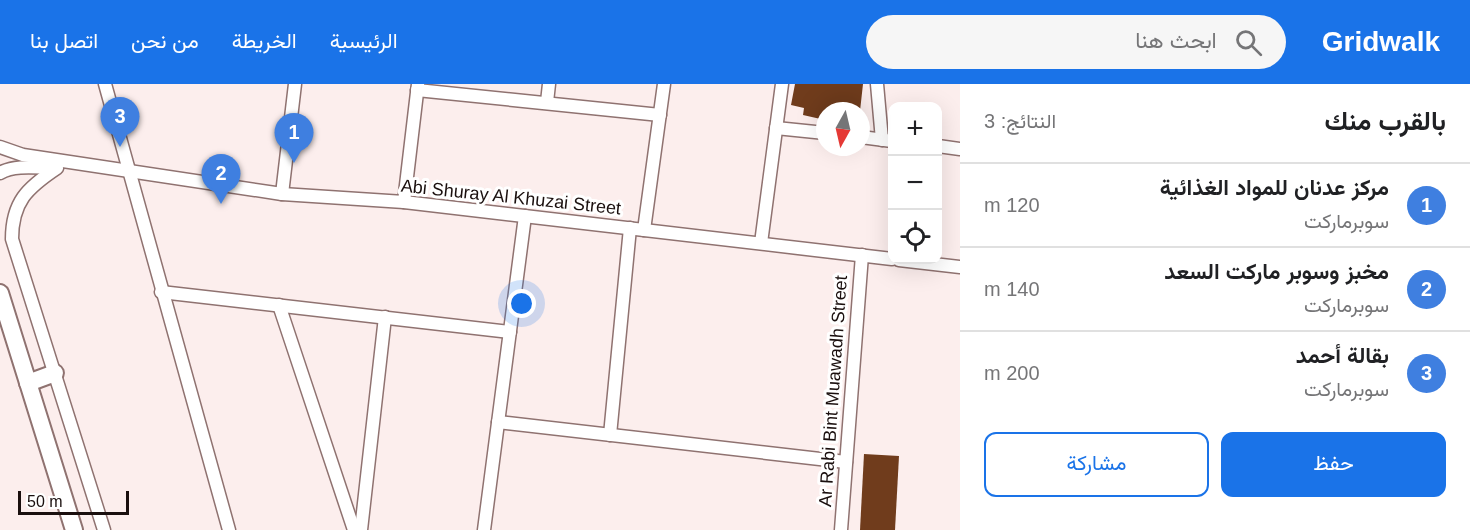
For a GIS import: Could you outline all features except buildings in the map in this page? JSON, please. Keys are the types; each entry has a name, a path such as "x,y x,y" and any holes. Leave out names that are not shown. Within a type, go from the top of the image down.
{"main road":[{"path":"0,293 74,530"},
{"path":"28,383 55,373"}],"street":[{"path":"105,84 126,170 229,530"},
{"path":"282,194 295,84"},
{"path":"547,102 549,84"},
{"path":"644,230 664,84"},
{"path":"761,243 782,84"},
{"path":"870,138 887,140 877,84"},
{"path":"404,202 418,87 660,115"},
{"path":"776,128 816,132"},
{"path":"0,147 23,155 126,170"},
{"path":"942,147 960,149"},
{"path":"0,173 5,170 28,168 126,170"},
{"path":"57,168 38,181 24,196 12,217 12,239 104,530"},
{"name":"Abi Shuray Al Khuzai Street","path":"126,170 282,194 404,202 888,258"},
{"path":"484,530 525,216"},
{"path":"610,435 630,228"},
{"name":"Ar Rabi Bint Muawadh Street","path":"841,530 862,255"},
{"path":"934,264 960,267"},
{"path":"161,292 510,332"},
{"path":"279,305 354,530"},
{"path":"361,530 385,317"},
{"path":"498,422 846,462"}],"place":[{"name":"بقالة أحمد","path":"120,147"},
{"name":"مركز عدنان للمواد الغذائية","path":"294,163"},
{"name":"مخبز وسوبر ماركت السعد","path":"221,204"}]}
